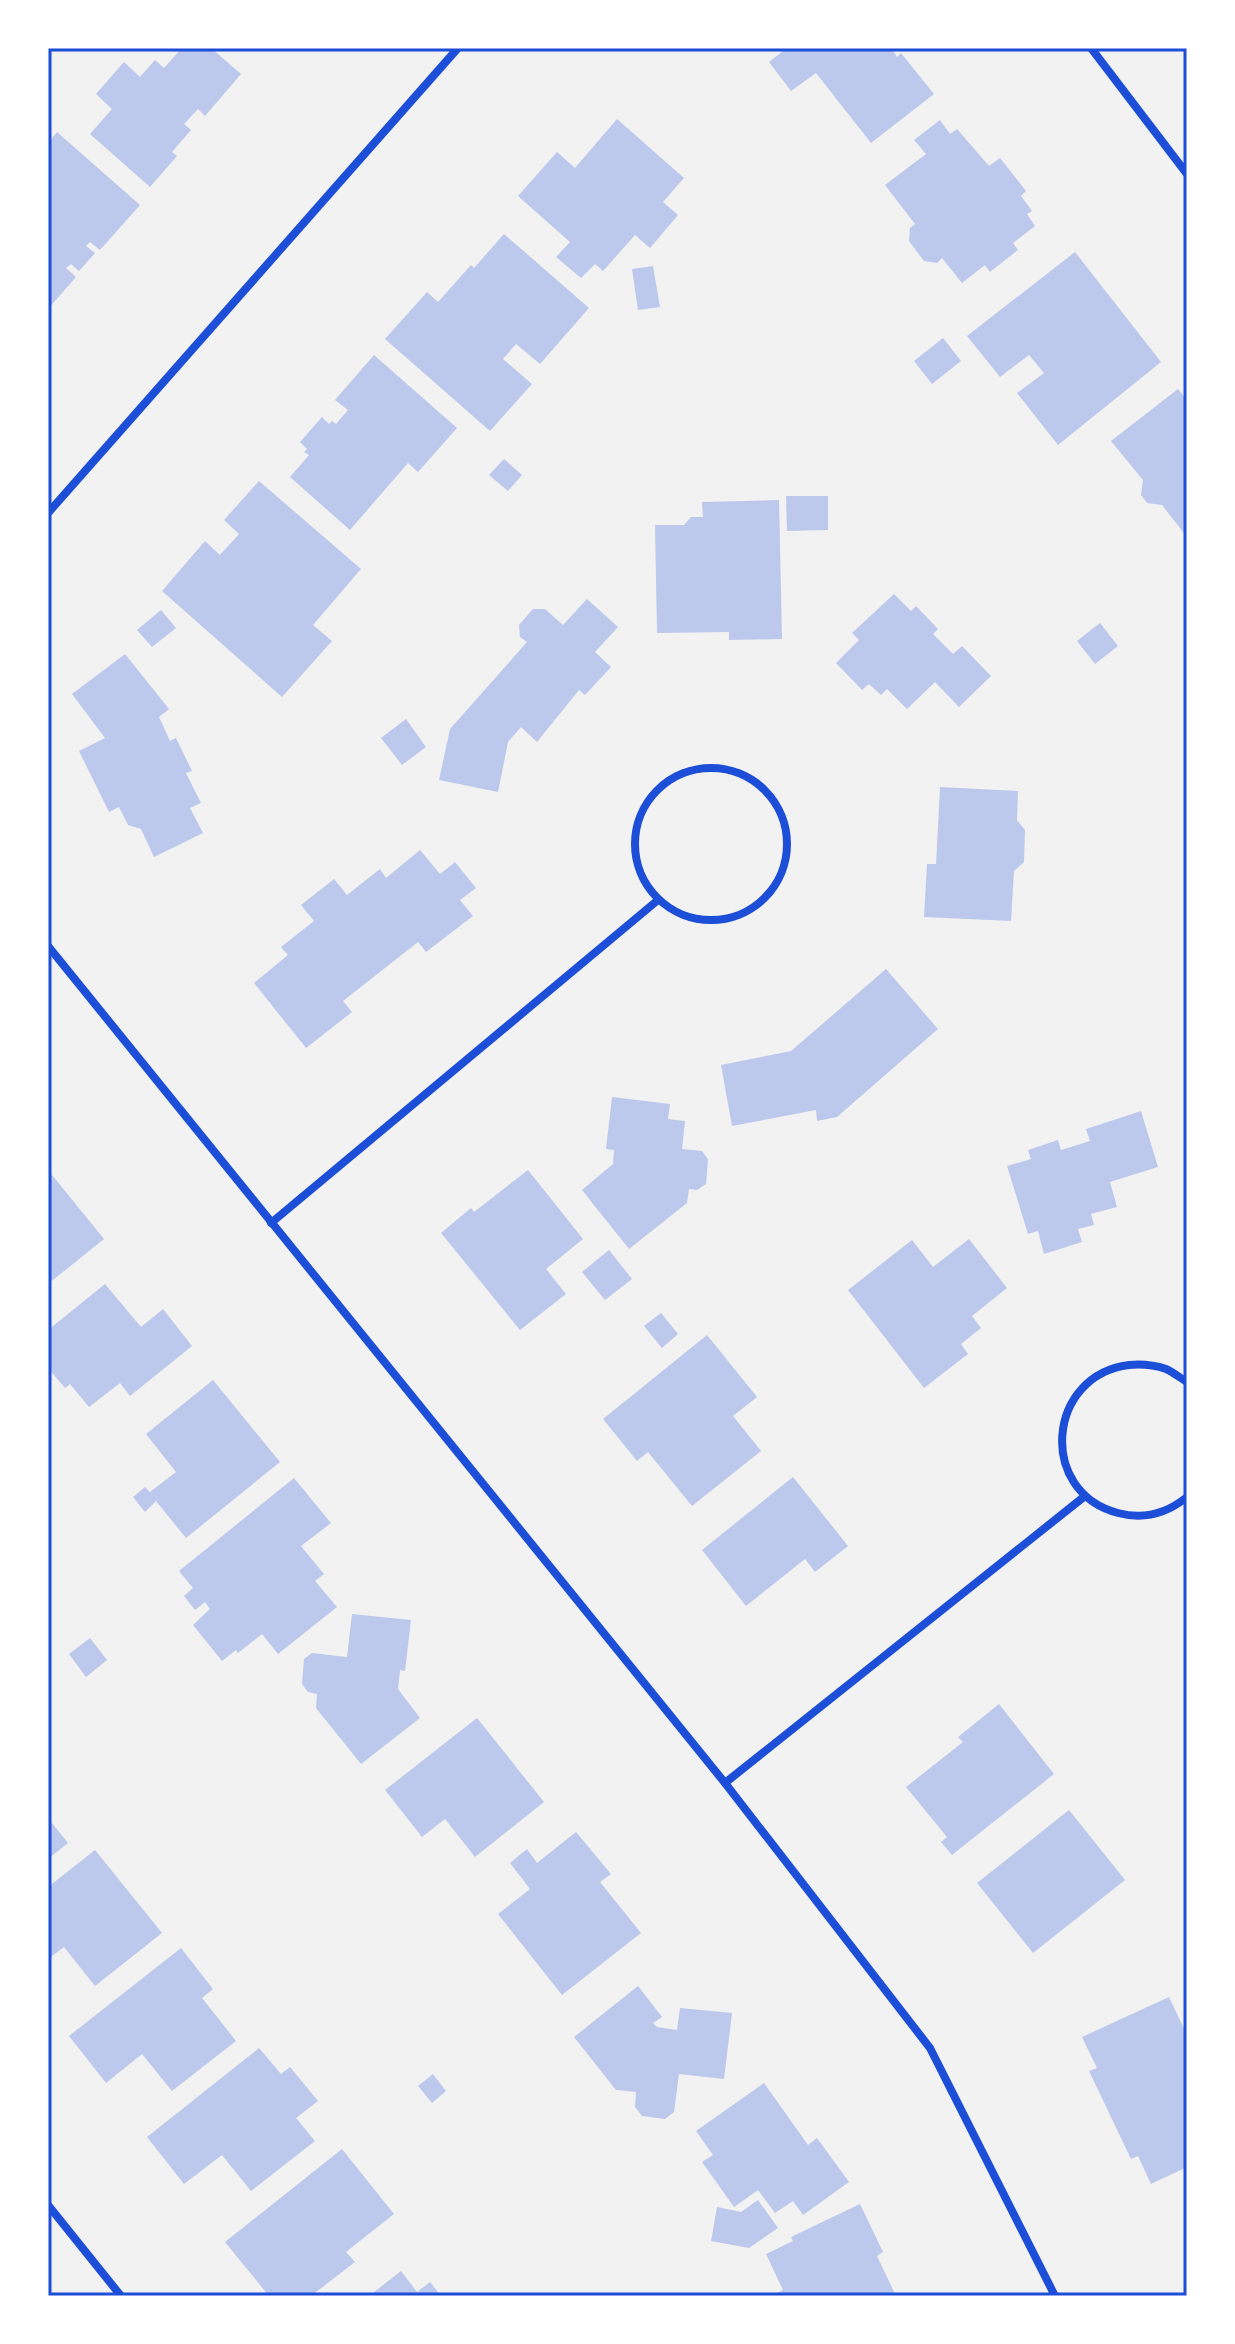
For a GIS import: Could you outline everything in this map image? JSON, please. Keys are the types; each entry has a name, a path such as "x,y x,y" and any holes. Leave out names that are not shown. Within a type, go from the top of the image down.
{"street":[{"path":"48,513 458,48"},
{"path":"1091,48 1187,174"},
{"path":"698,768 738,773 761,786 774,800 785,824 787,852 775,887 756,907 732,918 706,921 680,915 658,900 638,871 634,844 639,818 652,796 673,778 698,768"},
{"path":"271,1223 658,900"},
{"path":"48,946 725,1783 930,2048 1055,2296"},
{"path":"1187,1382 1165,1369 1141,1364 1114,1367 1091,1380 1072,1400 1062,1424 1061,1451 1070,1476 1085,1496 1107,1510 1132,1517 1147,1516 1173,1509 1187,1497"},
{"path":"725,1783 1085,1496"},
{"path":"48,2205 121,2296"}],"building":[{"path":"182,48 211,48 241,74 205,116 198,109 184,124 191,130 172,152 177,156 150,187 90,134 112,109 96,94 124,62 140,77 155,60 164,68"},
{"path":"787,48 891,48 897,57 901,53 934,94 871,143 816,73 791,91 769,62"},
{"path":"617,119 684,178 663,202 678,215 650,248 635,235 603,271 595,264 581,278 556,257 570,242 518,196 557,152 575,168"},
{"path":"940,120 950,134 957,129 989,166 1000,158 1026,191 1021,196 1032,211 1027,214 1035,226 1013,243 1018,250 990,272 985,265 962,283 942,258 937,263 924,261 909,241 910,228 915,224 885,185 926,154 914,140"},
{"path":"57,132 140,205 100,250 90,242 86,246 95,253 79,271 71,264 66,268 76,277 48,309 48,143"},
{"path":"504,234 589,308 540,364 516,344 503,359 532,384 490,431 385,339 427,292 438,302"},
{"path":"1075,252 1161,362 1058,445 1017,393 1044,373 1029,355 1000,377 967,336"},
{"path":"653,266 660,307 638,310 632,269"},
{"path":"943,338 961,361 932,384 914,361"},
{"path":"374,355 457,428 418,472 408,463 350,530 290,477 309,455 304,452 307,449 300,442 322,417 329,424 332,421 336,424 348,410 335,400"},
{"path":"1178,389 1187,400 1187,537 1162,505 1147,503 1141,495 1143,480 1111,441"},
{"path":"504,459 522,475 508,491 489,475"},
{"path":"259,481 361,569 313,625 332,641 282,697 162,591 205,541 220,555 239,534 224,520"},
{"path":"786,496 828,496 828,530 787,531"},
{"path":"779,500 782,639 729,640 729,632 657,633 655,525 684,525 691,517 703,517 702,502"},
{"path":"894,594 911,611 916,606 938,629 933,634 953,654 962,646 991,676 959,707 935,682 907,709 887,689 881,695 869,684 862,690 836,663 859,640 852,633"},
{"path":"587,599 618,627 595,652 611,667 585,695 579,690 537,742 521,727 508,742 498,792 439,780 450,729 527,642 520,637 519,625 533,609 545,609 563,625"},
{"path":"161,610 176,628 152,647 137,630"},
{"path":"1100,623 1118,646 1095,664 1077,641"},
{"path":"125,654 169,709 159,717 170,741 176,738 192,771 186,773 201,803 190,808 203,833 154,857 141,829 128,825 119,807 109,812 79,751 105,738 72,694"},
{"path":"406,719 426,747 402,765 381,738"},
{"path":"940,787 1018,791 1017,820 1025,830 1024,862 1014,871 1011,921 924,917 927,864 936,864"},
{"path":"420,850 440,874 455,862 476,888 460,900 473,916 426,952 418,942 343,1001 352,1012 306,1048 254,983 288,955 281,947 314,921 301,905 334,879 347,895 380,869 386,878"},
{"path":"886,969 938,1029 837,1117 817,1121 816,1110 732,1126 721,1065 791,1051"},
{"path":"612,1097 670,1104 668,1119 685,1121 682,1149 702,1151 708,1159 706,1184 697,1190 689,1189 687,1203 629,1249 582,1190 613,1164 614,1150 606,1149"},
{"path":"1141,1111 1158,1167 1110,1182 1117,1207 1091,1214 1094,1225 1078,1229 1082,1242 1044,1254 1038,1231 1028,1234 1007,1166 1031,1159 1028,1150 1058,1140 1061,1150 1090,1141 1086,1129"},
{"path":"48,1170 104,1239 48,1284"},
{"path":"528,1170 583,1239 546,1269 566,1294 520,1330 441,1233 471,1208 474,1212"},
{"path":"969,1239 1007,1288 972,1316 981,1328 961,1344 968,1354 924,1388 848,1290 912,1240 933,1267"},
{"path":"609,1250 632,1279 605,1300 582,1272"},
{"path":"105,1284 141,1327 163,1309 192,1346 130,1396 120,1383 89,1407 70,1384 65,1388 48,1368 48,1330"},
{"path":"661,1313 678,1334 662,1348 644,1326"},
{"path":"707,1335 757,1397 733,1416 761,1451 692,1506 648,1452 637,1461 603,1419"},
{"path":"213,1380 280,1462 186,1538 156,1501 145,1512 133,1497 145,1487 150,1492 176,1472 146,1434"},
{"path":"793,1477 848,1546 815,1572 805,1559 746,1606 702,1550"},
{"path":"294,1478 331,1523 301,1546 324,1574 315,1581 337,1607 278,1654 262,1634 222,1661 193,1625 210,1609 205,1602 195,1610 184,1596 193,1588 179,1571"},
{"path":"352,1614 411,1620 405,1671 400,1670 398,1689 420,1718 361,1764 316,1708 317,1694 308,1692 302,1684 304,1659 312,1653 347,1657"},
{"path":"90,1638 107,1660 86,1677 69,1654"},
{"path":"999,1704 1054,1774 952,1855 941,1842 947,1837 906,1787 963,1742 958,1737"},
{"path":"477,1718 544,1802 475,1857 445,1819 422,1837 385,1790"},
{"path":"1069,1810 1125,1880 1033,1953 977,1883"},
{"path":"48,1818 68,1843 48,1859"},
{"path":"576,1832 611,1874 600,1882 641,1933 562,1995 498,1914 530,1889 510,1863 527,1849 537,1863"},
{"path":"95,1850 162,1933 95,1986 64,1947 48,1959 48,1887"},
{"path":"181,1948 213,1989 202,1998 236,2041 172,2091 142,2054 106,2083 69,2036"},
{"path":"638,1986 662,2017 653,2023 657,2027 677,2030 680,2008 732,2013 724,2079 679,2074 674,2112 665,2119 642,2116 635,2107 636,2092 616,2090 574,2037"},
{"path":"1169,1997 1187,2035 1187,2167 1151,2184 1138,2156 1131,2159 1089,2071 1097,2068 1082,2037"},
{"path":"259,2048 281,2074 290,2067 318,2101 296,2118 315,2141 251,2191 222,2155 184,2184 147,2137"},
{"path":"433,2074 446,2091 432,2103 418,2086"},
{"path":"764,2083 808,2145 817,2138 849,2182 803,2215 793,2201 775,2213 758,2190 734,2207 702,2162 713,2155 696,2131"},
{"path":"342,2149 394,2214 346,2252 355,2262 311,2296 269,2296 225,2242"},
{"path":"758,2200 778,2228 749,2248 711,2241 717,2207 741,2212"},
{"path":"860,2204 883,2252 877,2256 896,2296 770,2296 783,2290 766,2254 793,2241 791,2237"},
{"path":"401,2271 417,2292 430,2282 441,2296 369,2296"}]}
